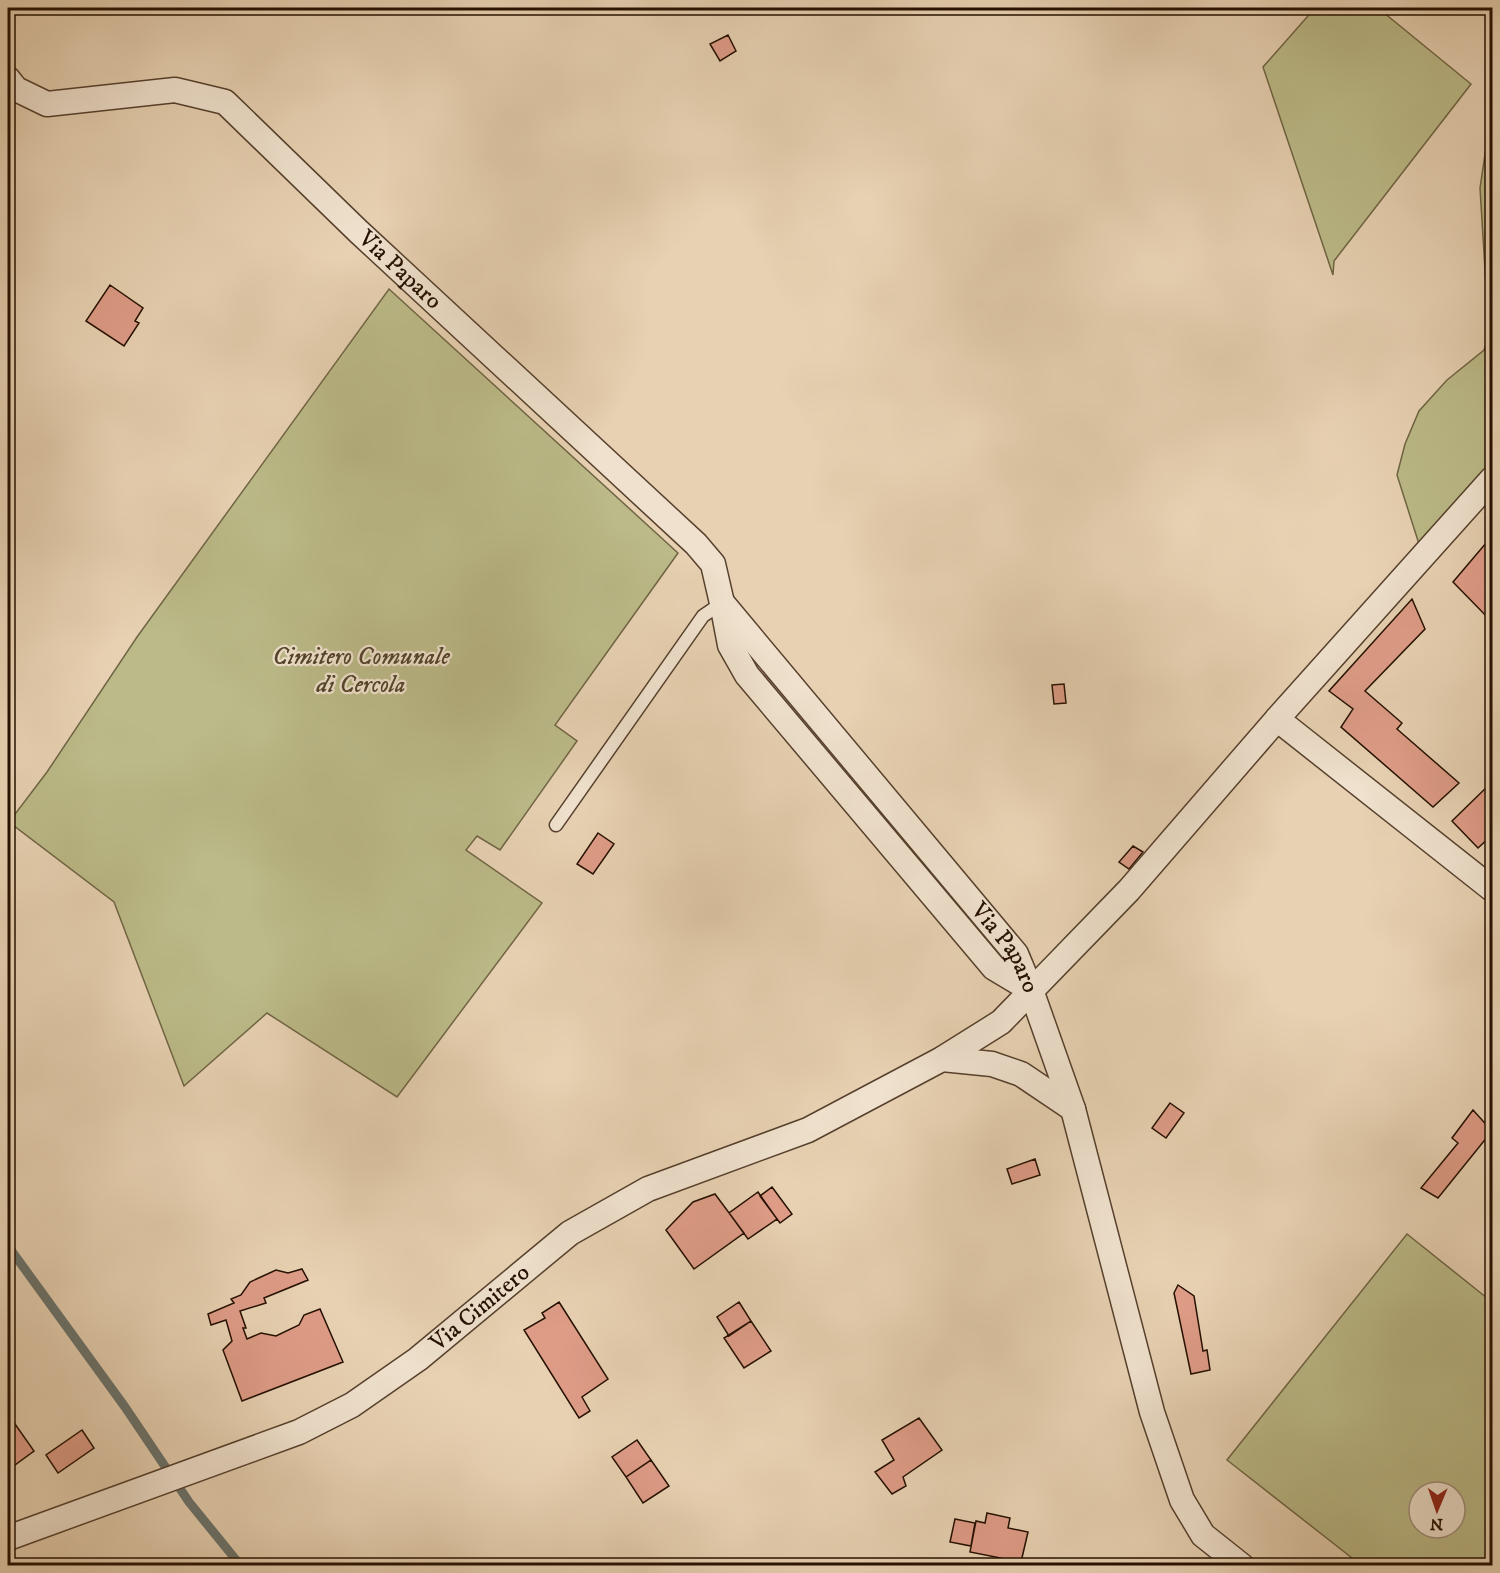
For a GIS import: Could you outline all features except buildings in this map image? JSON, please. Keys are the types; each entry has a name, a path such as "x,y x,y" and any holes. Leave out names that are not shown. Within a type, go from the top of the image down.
{"street":[{"name":"Via Paparo","path":"8,79 16,89 47,104 175,90 225,102 368,240 696,544 713,564 722,603 1016,954 1032,990 1073,1108 1152,1412 1182,1500 1203,1534 1242,1566"},
{"name":"Via Cimitero","path":"8,1538 299,1432 352,1405 418,1359 570,1233 648,1189 808,1130 942,1059 1001,1022 1129,890 1277,719 1492,479"},
{"path":"1277,719 1492,889"},
{"path":"942,1059 992,1064 1021,1074 1073,1108"}],"lane":[{"path":"556,825 703,616 722,603"}],"green space":[{"path":"1315,8 1378,8 1471,84 1334,261 1333,275 1263,67"},
{"path":"1492,107 1492,463 1419,544 1397,475 1405,444 1419,411 1447,380 1484,350 1489,335 1480,188"},
{"name":"Cimitero Comunale di Cercola","path":"389,289 678,553 555,725 577,741 500,850 477,836 466,850 542,903 397,1097 267,1013 184,1086 114,902 9,822 47,772 137,637"},
{"path":"1407,1234 1492,1302 1492,1565 1361,1565 1227,1460"}],"waterway":[{"path":"8,1246 125,1407 189,1502 241,1566"}]}
